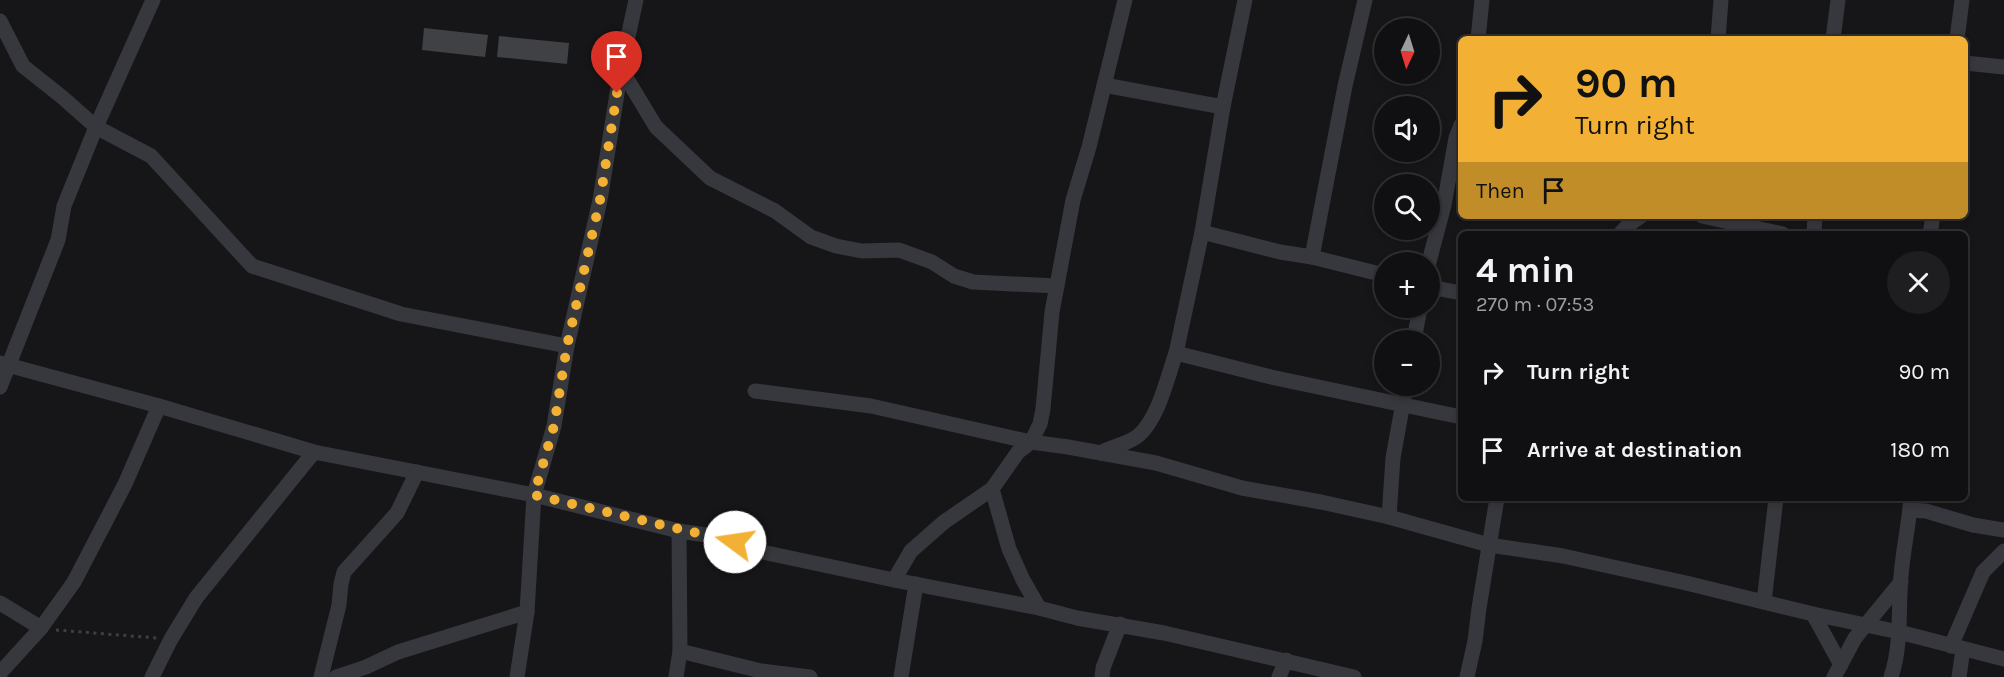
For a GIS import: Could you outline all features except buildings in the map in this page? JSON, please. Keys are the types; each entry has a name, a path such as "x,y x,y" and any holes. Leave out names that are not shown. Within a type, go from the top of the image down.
{"street":[{"path":"0,387 4,364 58,240 63,206 153,0"},
{"path":"517,677 527,612 534,495 554,426 567,346 600,200 621,69 636,0"},
{"path":"894,580 911,551 944,522 992,489 1018,452 1031,442 1040,424 1052,312 1073,200 1089,147 1125,0"},
{"path":"1100,453 1132,440 1143,430 1158,408 1176,353 1202,232 1223,107 1245,0"},
{"path":"1312,256 1345,86 1365,0"},
{"path":"1478,36 1482,0"},
{"path":"1718,36 1721,0"},
{"path":"1833,36 1838,0"},
{"path":"1957,36 1962,0"},
{"path":"0,21 23,66 96,128 151,156 252,266 401,314 567,346"},
{"path":"1968,63 2004,67"},
{"path":"621,69 656,127 710,178 775,211 810,237 836,246 862,251 899,250 932,262 954,276 973,282 1057,286"},
{"path":"1104,85 1223,107"},
{"path":"1432,252 1458,148"},
{"path":"1623,231 1637,219"},
{"path":"1717,219 1770,231"},
{"path":"1202,232 1374,272"},
{"path":"1440,289 1458,292"},
{"path":"1176,353 1271,377 1458,416"},
{"path":"4,364 159,406 314,452 534,495 679,531 719,537 767,552 894,580 1039,608 1077,618 1120,624 1354,677"},
{"path":"755,391 871,406 1031,442 1156,463 1242,488 1389,517 1489,545 1563,556 1813,614 1866,624 2004,659"},
{"path":"1389,517 1393,458 1404,396"},
{"path":"0,673 41,628 74,582 125,484 159,406"},
{"path":"152,677 171,639 196,598 314,452"},
{"path":"321,677 339,605 344,572 397,513 417,472"},
{"path":"992,489 1009,549 1039,608"},
{"path":"1467,677 1475,641 1496,501"},
{"path":"1764,602 1776,501"},
{"path":"1891,677 1895,665 1899,632 1900,582 1910,504 1973,525 2004,530"},
{"path":"676,677 680,651 679,531"},
{"path":"1959,677 1957,647 1983,572 2004,551"},
{"path":"1838,671 1855,638 1900,582"},
{"path":"901,677 916,584"},
{"path":"0,603 41,628"},
{"path":"336,677 408,649 527,612"},
{"path":"1813,614 1838,671"},
{"path":"1102,677 1103,668 1120,624"},
{"path":"680,651 761,671 810,677"},
{"path":"1279,677 1286,660"}],"path":[{"path":"41,628 171,639"}],"route":[{"path":"617,93 600,200 567,346 554,426 534,495 679,531 719,537 735,542"}]}
